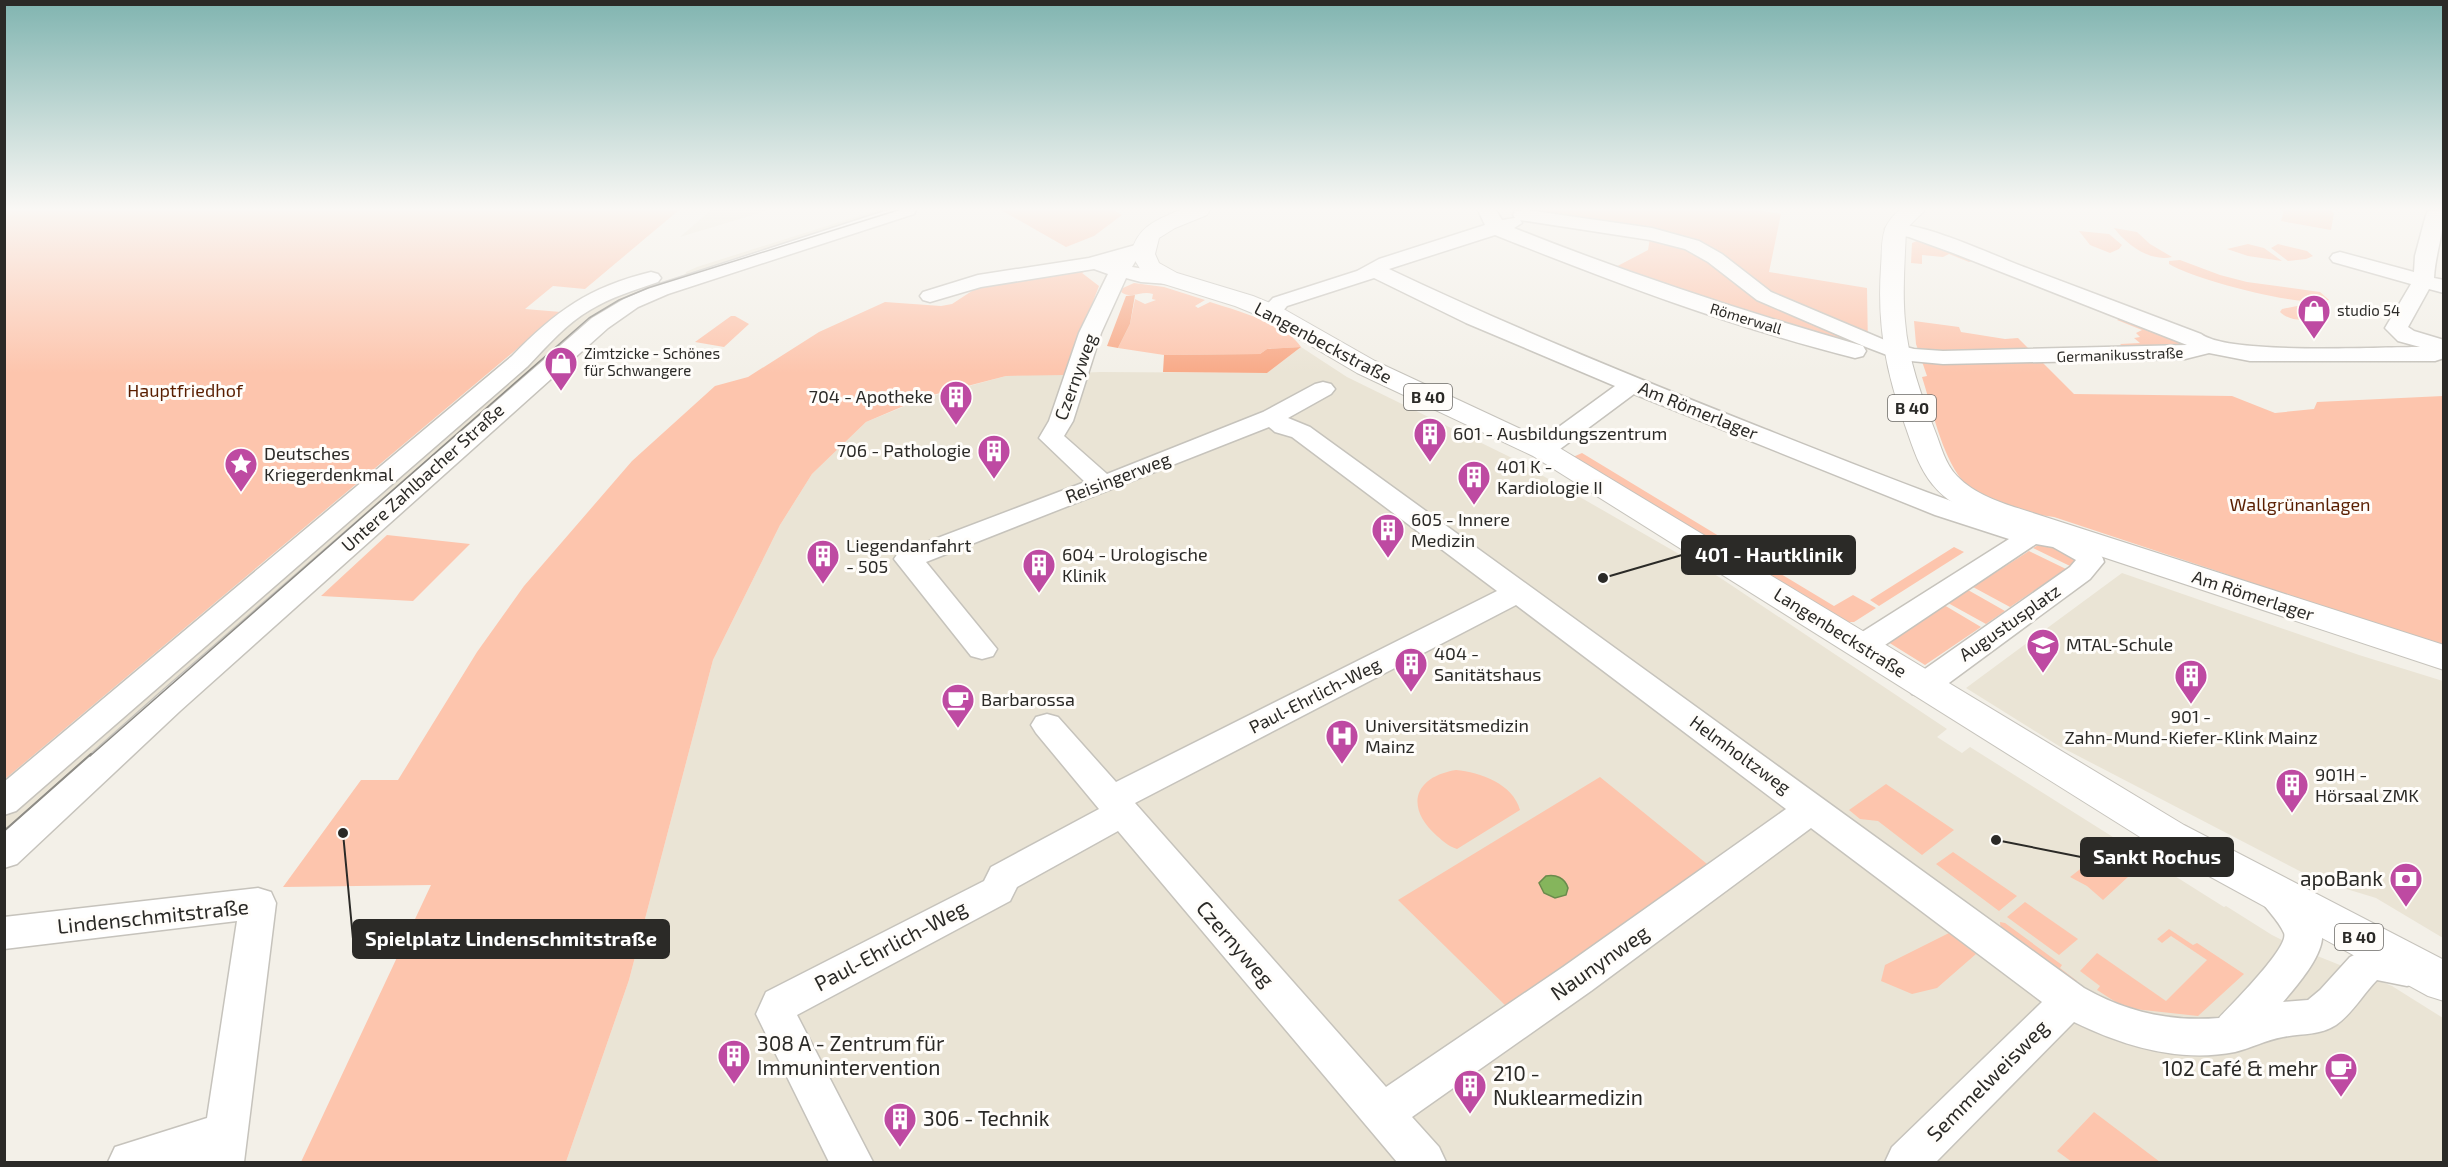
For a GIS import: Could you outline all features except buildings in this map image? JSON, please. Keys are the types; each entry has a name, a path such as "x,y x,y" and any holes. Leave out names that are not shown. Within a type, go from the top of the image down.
{"main road":[{"name":"Langenbeckstraße","path":"1148,264 1169,278 1232,297 1279,316 1375,372 1543,450 2170,836 2439,980"},
{"name":"B 40","path":"1899,264 1892,303 1890,350 1932,461 1940,476 1951,489 1988,508 2076,543"},
{"name":"Am Römerlager","path":"2076,543 2444,658"}],"street":[{"name":"Untere Zahlbacher Straße","path":"4,801 520,361 551,329 571,313 616,289 694,264"},
{"name":"Untere Zahlbacher Straße","path":"4,854 169,703 600,323 631,303 661,290 740,264"},
{"path":"930,296 978,281 1088,264"},
{"path":"1092,264 1115,277 1169,278"},
{"name":"Czernyweg","path":"1102,484 1052,438 1052,433 1062,422 1076,372 1115,277 1125,264"},
{"path":"1383,264 1374,270 1280,302 1279,316 1399,283"},
{"name":"Römerwall","path":"1587,264 1733,315 1851,350 1869,352 1890,350"},
{"name":"Römerwall","path":"1723,264 1764,296 1890,350"},
{"path":"2000,264 2193,339 2201,345"},
{"path":"2363,264 2444,287"},
{"path":"2424,264 2423,281 2396,328 2406,336 2442,347"},
{"name":"Am Römerlager","path":"1374,270 1506,333 1632,385 1944,508 2029,536"},
{"name":"Germanikusstraße","path":"1890,350 1913,355 2042,357 2194,352 2202,348 2201,345 2250,354 2435,354 2442,347"},
{"path":"1543,450 1632,385"},
{"name":"Reisingerweg","path":"982,649 908,559 1272,417 1323,389"},
{"name":"Helmholtzweg","path":"1272,417 1284,427 1301,432 2070,1000 2096,1016 2141,1030 2186,1036 2229,1035 2283,1019 2317,1016 2338,1001 2364,968 2371,963 2439,980"},
{"path":"1862,646 2029,536 2076,543"},
{"name":"Augustusplatz","path":"1923,686 2080,573 2090,562 2076,543"},
{"name":"Paul-Ehrlich-Weg","path":"851,1162 776,1014 780,1004 997,891 1004,877 1117,806 1519,592"},
{"name":"Czernyweg","path":"1047,725 1424,1162"},
{"name":"Naunynweg","path":"1383,1113 1615,953 1813,808"},
{"path":"2229,1035 2289,966 2305,941 2304,932 2274,892"},
{"name":"Lindenschmitstraße","path":"4,933 258,903 224,1148"},
{"name":"Semmelweisweg","path":"1906,1162 2070,1000"},
{"path":"130,1162 224,1148"}],"shaded area":[{"path":"720,264 685,275 686,272 697,267"},
{"path":"640,286 648,288 5,839 5,810 567,324 590,307"},
{"path":"1135,295 1130,324 1118,348 1107,346 1126,296"},
{"name":"Universitätsmedizin Mainz","path":"1301,347 1347,377 1512,458 1719,577 1947,729 1937,737 1962,753 1970,747 2224,907 2226,906 2272,935 2300,949 2392,986 2443,1018 2443,1162 566,1162 629,980 713,660 780,525 812,474 866,422 925,398 1006,376 1100,372 1267,373"},
{"path":"1301,347 1267,373 1163,372 1164,355 1260,354 1267,349"},
{"path":"2122,573 2359,655 2443,681 2443,938 2376,898 2317,880 2059,746 1966,688"},
{"path":"1546,876 1557,876 1562,879 1568,888 1566,895 1555,898 1544,893 1539,883"}],"green space":[{"name":"Hauptfriedhof","path":"5,264 614,264 585,289 553,286 525,309 561,312 5,779"},
{"path":"1620,264 1771,264 1769,272 1867,288 1868,349 1863,350 1608,271"},
{"path":"2170,264 2192,264 2247,282 2320,292 2329,300 2316,302 2274,297"},
{"path":"1090,269 1082,273 1099,286 1065,375 1006,376 925,397 866,422 812,474 780,525 713,660 629,980 566,1162 301,1162 431,885 283,887 361,780 398,780 477,652 524,586 632,461 715,386 748,377 819,332 885,302 941,306 952,304 975,289 990,283"},
{"path":"1134,283 1164,287 1205,300 1195,306 1198,308 1210,302 1260,319 1284,331 1301,347 1267,349 1260,354 1164,355 1118,348 1130,324 1135,299 1145,304 1156,300 1152,299 1153,294 1149,293 1129,295 1121,292 1123,288"},
{"path":"2302,305 2322,312 2313,318 2301,320 2289,318 2280,312 2282,309"},
{"path":"731,316 749,324 724,347 695,342"},
{"path":"2122,317 2180,342 2181,346 2127,350 2120,344 2140,343 2134,338 2140,337 2136,333 2142,330 2117,320"},
{"name":"Wallgrünanlagen","path":"1914,321 1959,327 1961,332 2005,339 2018,338 2074,394 2232,396 2275,413 2314,409 2317,402 2443,396 2443,651 2266,593 2232,576 2054,517 2004,506 1980,495 1962,480 1943,444 1922,377 1927,376 1916,344"},
{"path":"1582,453 1742,550 1734,554 1573,457"},
{"path":"387,535 470,544 413,601 321,596"},
{"path":"2040,544 2050,544 2076,559 2070,566 2033,548"},
{"path":"1954,547 1964,552 1879,606 1870,600"},
{"path":"2029,551 2066,569 2010,607 1973,587"},
{"path":"1746,553 1834,606 1853,595 1876,608 1854,622 1846,622 1739,557"},
{"path":"1968,590 2005,611 1986,624 1948,603"},
{"path":"1944,605 1981,627 1925,665 1888,642"},
{"path":"1456,770 1475,773 1503,786 1516,801 1520,810 1457,849 1444,842 1427,825 1420,815 1418,805 1418,795 1430,779"},
{"path":"1600,777 1712,868 1510,1010 1398,900"},
{"path":"1886,784 1954,830 1922,855 1878,821 1860,819 1849,810"},
{"path":"1953,852 2017,896 1999,911 1936,864"},
{"path":"2097,856 2129,876 2103,900 2087,886 2070,877"},
{"path":"2025,902 2078,939 2059,955 2007,917"},
{"path":"2000,922 2005,923 2062,965 2060,968 2077,981 2073,983 2001,932"},
{"path":"2169,929 2193,945 2197,943 2244,974 2198,1016 2125,1008 2097,990 2100,986 2080,971 2097,953 2166,1001 2207,960 2171,936 2162,943 2157,939"},
{"path":"1949,933 1976,954 1937,988 1912,994 1881,981 1885,965"},
{"path":"2094,1112 2160,1162 2072,1162 2057,1151"}],"tram line":[{"path":"90,756 589,318 619,300 648,288 723,264"},
{"path":"4,831 91,754"}],"place":[{"name":"studio 54","path":"2314,340"},
{"name":"Zimtzicke - Schönes für Schwangere","path":"561,392"},
{"name":"704 - Apotheke","path":"956,426"},
{"name":"601 - Ausbildungszentrum","path":"1430,463"},
{"name":"706 - Pathologie","path":"994,480"},
{"name":"Deutsches Kriegerdenkmal","path":"241,493"},
{"name":"401 K - Kardiologie II","path":"1474,506"},
{"name":"605 - Innere Medizin","path":"1388,559"},
{"name":"401 - Hautklinik","path":"1603,578"},
{"name":"Liegendanfahrt - 505","path":"823,585"},
{"name":"604 - Urologische Klinik","path":"1039,594"},
{"name":"MTAL-Schule","path":"2043,674"},
{"name":"404 - Sanitätshaus","path":"1411,693"},
{"name":"901 - Zahn-Mund-Kiefer-Klink Mainz","path":"2191,705"},
{"name":"Barbarossa","path":"958,729"},
{"name":"Universitätsmedizin Mainz","path":"1342,765"},
{"name":"901H - Hörsaal ZMK","path":"2292,814"},
{"name":"Spielplatz Lindenschmitstraße","path":"343,833"},
{"name":"Sankt Rochus","path":"1996,840"},
{"name":"apoBank","path":"2406,908"},
{"name":"308 A - Zentrum für Immunintervention","path":"734,1085"},
{"name":"102 Café & mehr","path":"2341,1098"},
{"name":"210 - Nuklearmedizin","path":"1470,1115"},
{"name":"306 - Technik","path":"900,1148"}]}
